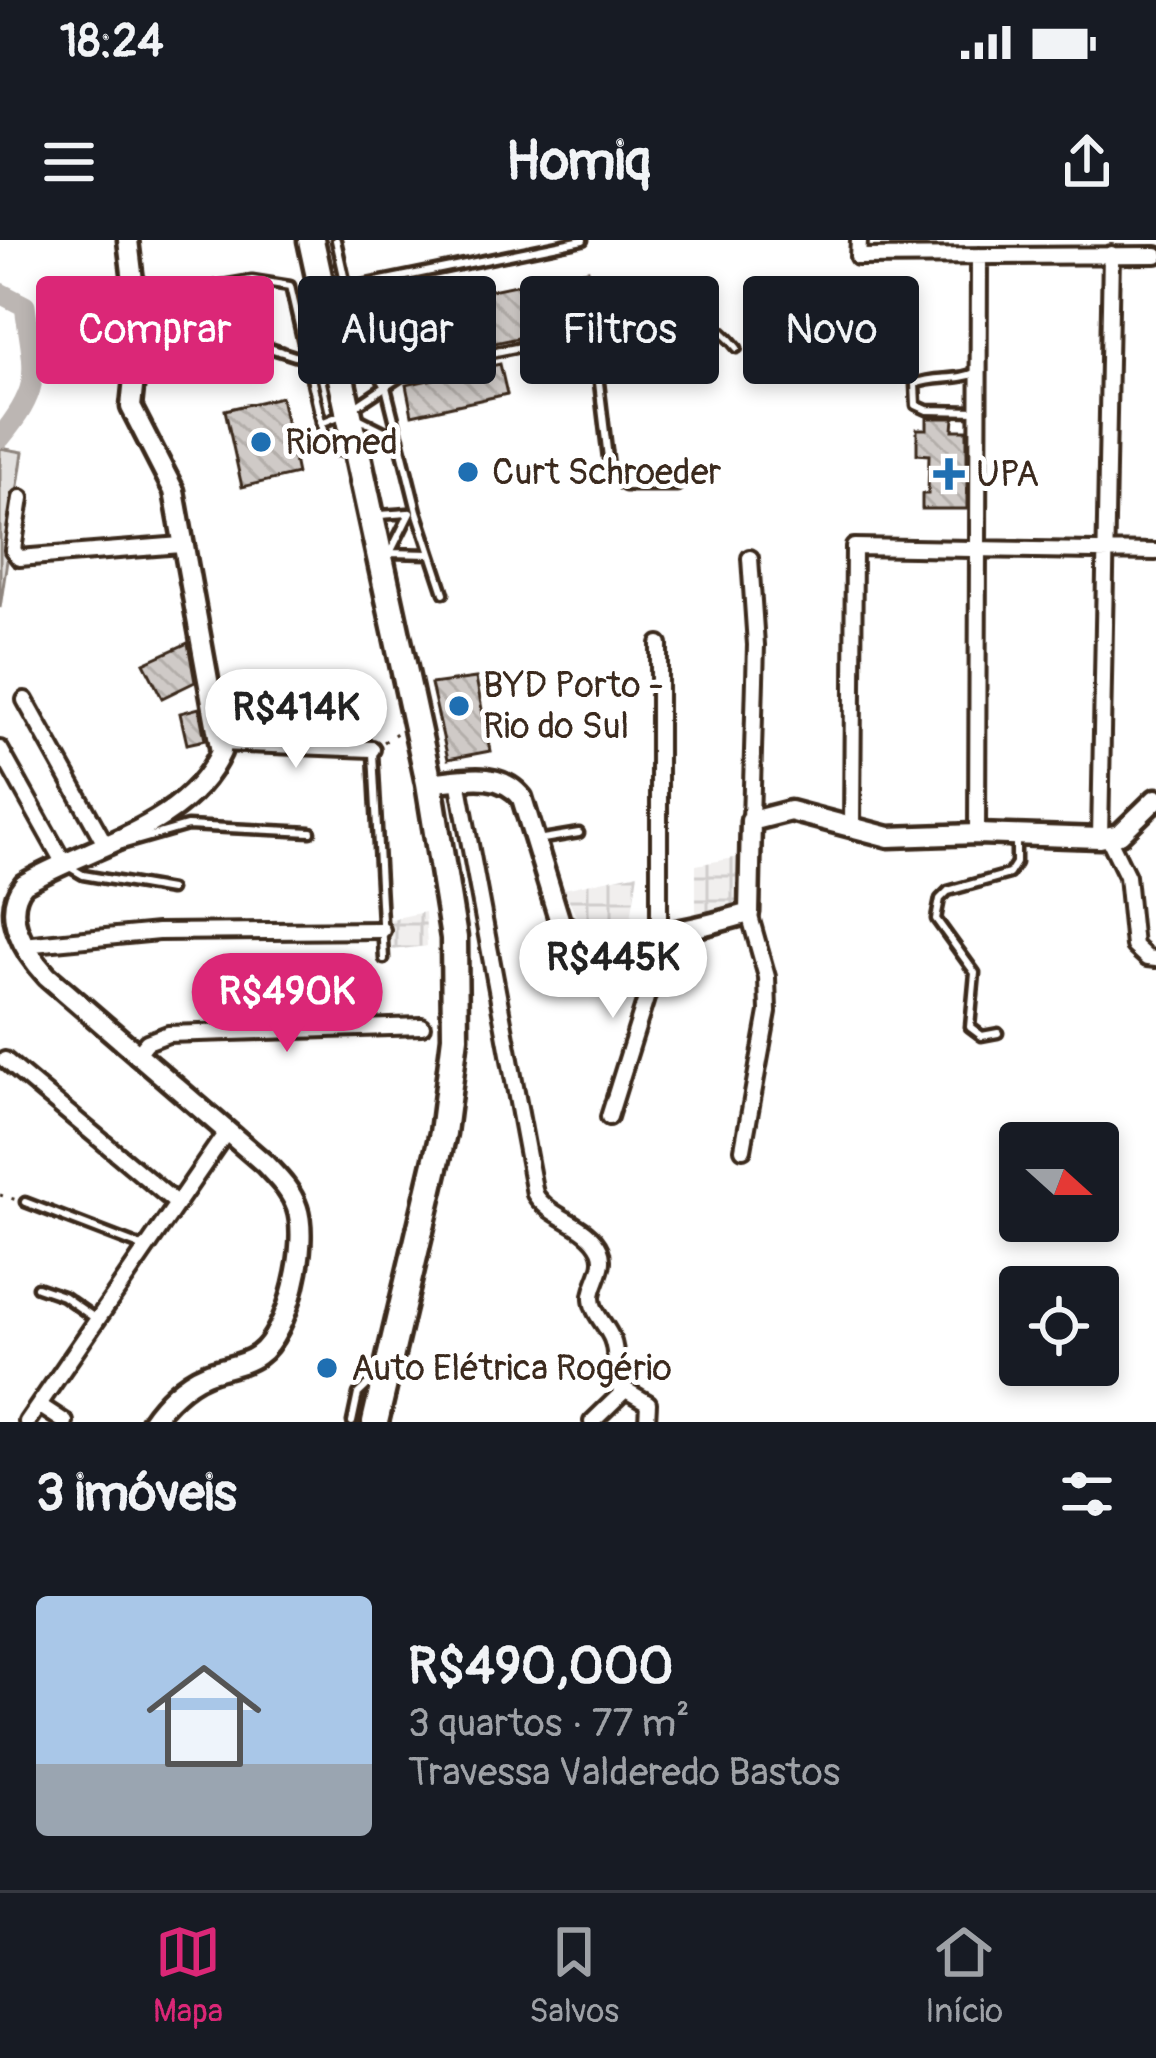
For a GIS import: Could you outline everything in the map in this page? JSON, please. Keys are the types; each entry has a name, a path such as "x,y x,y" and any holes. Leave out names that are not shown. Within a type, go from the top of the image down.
{"highway":[{"path":"311,240 319,276"},
{"path":"341,384 370,516 386,561 452,912 455,1037 443,1133 375,1422"}],"street":[{"path":"128,240 139,330 131,407 171,482 221,743 212,770 177,805 155,822 63,862 15,893 10,914 23,945 47,976 279,1179 301,1222 295,1280 268,1346 248,1360 187,1385 151,1422"},
{"path":"859,241 858,257 1156,255"},
{"path":"1111,254 1104,838 1127,876 1134,946 1147,958 1156,959"},
{"path":"977,834 980,256"},
{"path":"22,497 14,550 19,558 182,545"},
{"path":"851,828 854,547 1156,552"},
{"path":"743,1149 769,1012 767,977 749,914 756,645 750,558"},
{"path":"609,1117 654,973 659,644"},
{"path":"25,700 105,844"},
{"path":"221,743 372,749"},
{"path":"0,748 63,862"},
{"path":"429,783 490,778 515,789 560,922 568,930 594,938 658,933 749,914"},
{"path":"458,780 535,1194 541,1204 600,1250 600,1275 592,1300 614,1344 616,1378 624,1391 647,1403 646,1422"},
{"path":"751,821 790,811 889,837 1104,838 1130,827 1156,799"},
{"path":"23,945 158,932 382,930"},
{"path":"136,1056 147,1042 168,1034 422,1026"},
{"path":"5,1060 176,1203"},
{"path":"27,1422 227,1131"},
{"path":"592,1422 624,1391"},
{"path":"39,1405 65,1422"}],"lane":[{"path":"336,240 344,276"},
{"path":"402,276 583,240"},
{"path":"274,283 290,286 298,318"},
{"path":"719,329 736,348"},
{"path":"321,423 423,367 520,347"},
{"path":"980,371 965,378 915,384 914,396 916,405 927,410 980,412"},
{"path":"313,384 326,442 334,451 400,438"},
{"path":"384,384 413,512 444,593"},
{"path":"599,384 610,476 625,487 677,486"},
{"path":"347,412 400,438"},
{"path":"370,516 413,512"},
{"path":"386,561 413,512"},
{"path":"386,561 430,554"},
{"path":"372,749 384,959"},
{"path":"105,844 134,844 187,826 311,832"},
{"path":"533,841 579,833"},
{"path":"998,1033 982,1036 970,1027 975,973 936,919 936,909 948,891 1009,874 1016,863 1016,836"},
{"path":"63,862 83,875 170,890"},
{"path":"25,1202 145,1247"},
{"path":"38,1287 63,1296 96,1319"},
{"path":"352,1422 358,1394 388,1366"}],"path":[{"path":"372,749 416,720"},
{"path":"0,1196 25,1202"}],"shaded area":[{"path":"0,448 23,452 0,608"},
{"path":"745,856 744,903 696,918 696,865"},
{"path":"638,873 630,925 612,929 578,920 564,889"},
{"path":"425,912 427,946 392,950 391,919"}],"building":[{"path":"588,270 589,276 559,276"},
{"path":"520,284 520,338 496,343 496,289"},
{"path":"500,364 507,394 412,415 406,385 496,384 496,365"},
{"name":"Riomed","path":"281,397 297,474 242,487 225,410"},
{"name":"UPA","path":"927,418 954,418 953,430 967,430 967,509 922,509 922,494 928,494 929,455 917,454 917,429 927,429"},
{"path":"188,643 195,682 162,698 144,663"},
{"name":"BYD Porto - Rio do Sul","path":"476,678 490,751 448,759 431,684"},
{"path":"199,708 205,740 187,744 180,713"}],"waterway":[{"path":"0,293 25,306 33,362 24,404 0,438"}],"place":[{"name":"Riomed","path":"261,442"},
{"name":"Curt Schroeder","path":"468,472"},
{"name":"UPA","path":"949,474"},
{"name":"BYD Porto - Rio do Sul","path":"459,706"},
{"name":"Auto Elétrica Rogério","path":"327,1368"}]}
